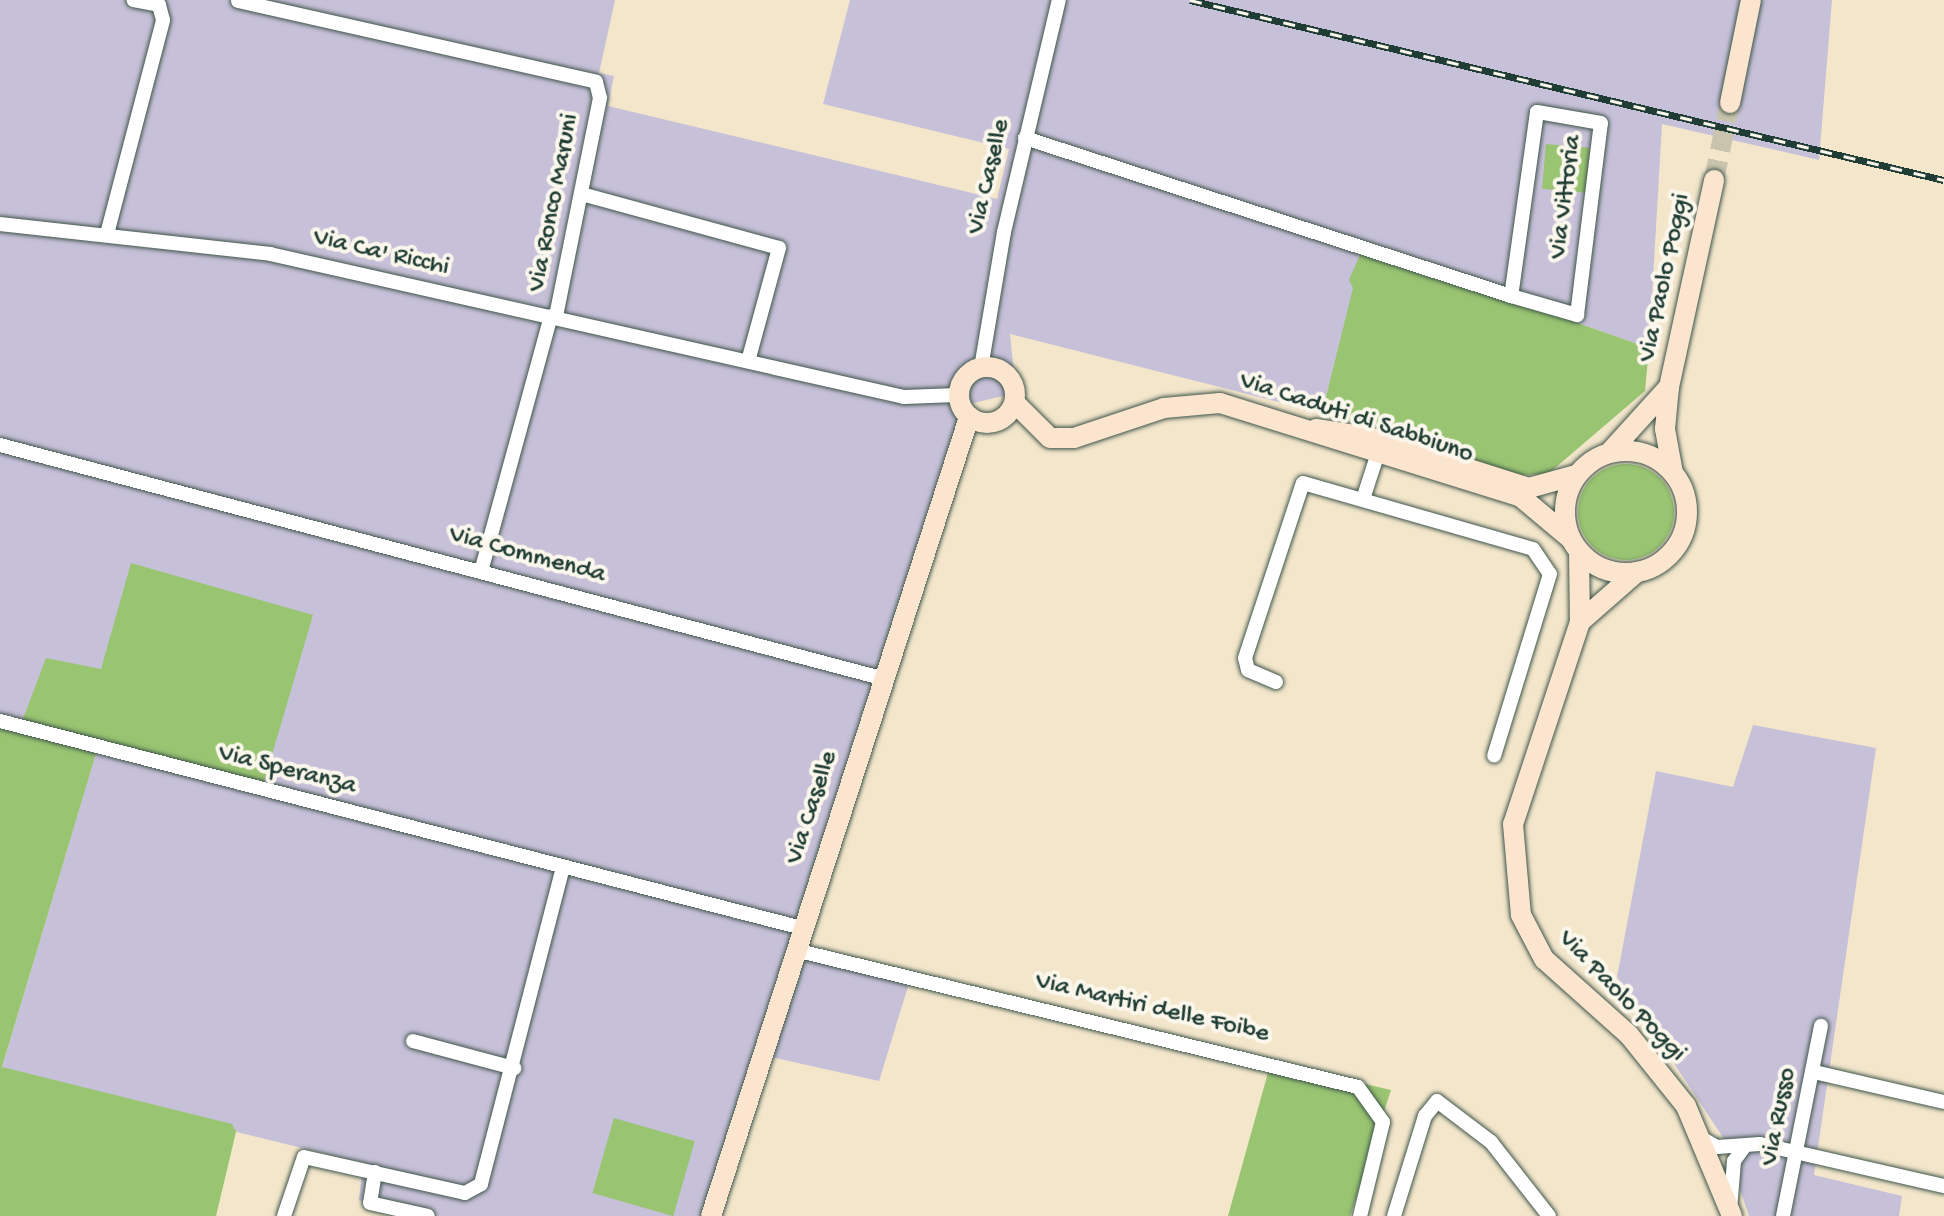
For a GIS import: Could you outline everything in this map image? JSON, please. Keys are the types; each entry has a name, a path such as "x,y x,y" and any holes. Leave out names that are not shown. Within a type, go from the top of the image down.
{"street":[{"path":"107,234 163,20 159,5 133,0"},
{"name":"Via Caselle","path":"981,368 1025,138 1059,0"},
{"path":"1730,103 1751,0"},
{"name":"Via Ronco Maruni","path":"238,1 596,82 600,98 582,194 553,316 482,568"},
{"name":"Via Vittoria","path":"1025,138 1511,296 1577,315 1601,123 1537,112 1511,296"},
{"name":"Via Paolo Poggi","path":"1673,473 1665,429 1669,387 1714,180"},
{"path":"582,194 779,248 748,361"},
{"name":"Via Ca' Ricchi","path":"0,224 270,254 904,397 957,395"},
{"path":"1015,403 995,421 969,417 957,395 981,368 1012,380 1015,403 1032,426"},
{"name":"Via Paolo Poggi","path":"1610,452 1669,387"},
{"name":"Via Caduti di Sabbiuno","path":"995,421 1032,426 1050,438 1074,438 1142,414 1208,403 1313,430 1377,456 1509,493 1575,545"},
{"name":"Via Caselle","path":"711,1216 881,678 969,417"},
{"path":"1313,430 1369,437 1529,488 1576,475 1610,452 1643,453 1673,473 1685,494 1683,535 1671,553 1637,572 1580,622"},
{"name":"Via Commenda","path":"0,445 482,568 881,678"},
{"path":"1364,496 1377,456"},
{"path":"1576,475 1565,501 1575,545 1580,622"},
{"path":"1276,682 1248,670 1245,658 1300,486 1314,482 1533,549 1550,566 1494,756"},
{"path":"1575,545 1613,572 1637,572"},
{"name":"Via Paolo Poggi","path":"1580,622 1517,805 1511,848 1519,905 1544,959 1648,1056 1703,1139 1731,1213"},
{"name":"Via Speranza","path":"0,721 802,928"},
{"path":"284,1216 304,1157 474,1190 486,1174 563,867"},
{"name":"Via Martiri delle Foibe","path":"795,950 1358,1087 1379,1110 1383,1132 1360,1216"},
{"name":"Via Russo","path":"1783,1216 1799,1152 1821,1026"},
{"path":"413,1041 514,1068"},
{"path":"1814,1072 1944,1102"},
{"path":"1394,1216 1425,1116 1442,1101 1517,1170 1549,1216"},
{"path":"1703,1139 1744,1147 1799,1152 1944,1186"},
{"path":"1731,1213 1734,1161 1744,1147"},
{"path":"375,1172 370,1203 428,1216"}],"shaded area":[{"path":"0,0 615,0 599,73 614,76 608,106 997,199 1009,149 823,104 850,0 1832,0 1819,160 1662,124 1649,348 1364,248 1322,413 1010,334 1016,393 965,405 789,953 910,980 879,1081 766,1056 711,1216 426,1216 359,1200 363,1163 0,1074 97,749 101,669 20,728 0,723"},
{"path":"1753,725 1876,748 1814,1175 1902,1196 1899,1216 1749,1216 1722,1136 1617,977 1656,771 1733,787"}],"green space":[{"path":"1546,144 1590,148 1586,193 1542,189"},
{"path":"1363,248 1649,348 1645,391 1548,474 1519,475 1322,413 1353,288 1349,280"},
{"path":"1626,464 1644,468 1660,478 1670,494 1674,512 1670,530 1660,546 1644,556 1626,560 1608,556 1592,546 1582,530 1578,512 1582,494 1592,478 1608,468"},
{"path":"131,563 313,615 262,789 97,750 2,1067 232,1124 236,1132 216,1216 0,1216 0,723 20,727 46,658 101,669"},
{"path":"1271,1062 1391,1090 1350,1216 1228,1216"},
{"path":"614,1118 695,1141 673,1216 593,1193"}],"tunnel":[{"path":"1714,180 1730,103"}],"railway":[{"path":"1190,0 1944,180"}]}
